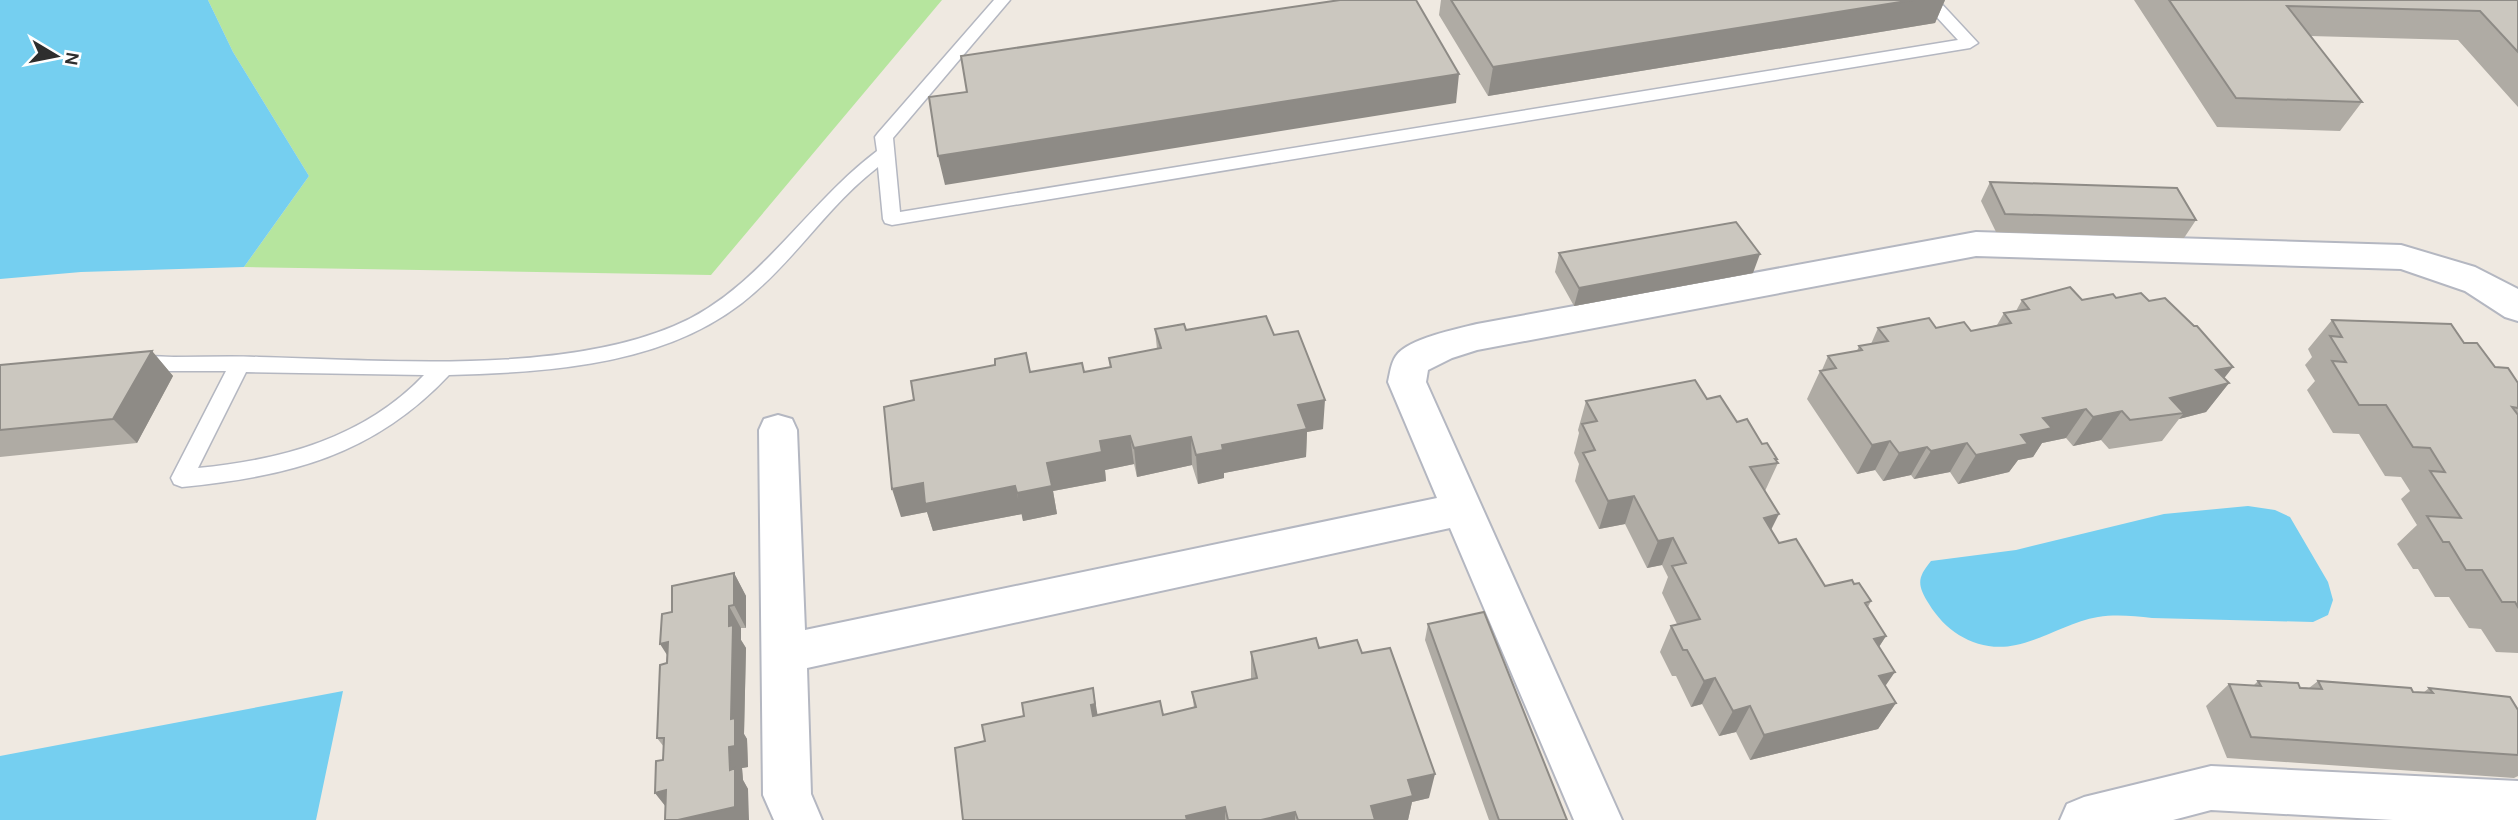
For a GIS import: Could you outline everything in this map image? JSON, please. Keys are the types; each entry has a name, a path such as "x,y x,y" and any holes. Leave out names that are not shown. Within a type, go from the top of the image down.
{"street":[{"path":"1598,820 1407,382 1411,362 1439,348 1490,335 1976,244 2401,257 2435,266 2472,281 2506,298 2518,308"},
{"path":"778,430 787,795 798,820"},
{"path":"784,654 1462,509"},
{"path":"2084,820 2211,788 2518,804"}],"lane":[{"path":"1002,0 884,137 892,219 1970,43 1929,0"},
{"path":"119,364 443,368 572,358 621,349 685,330 729,304 796,241 860,170 885,153"},
{"path":"240,364 182,478 258,470 286,464 332,448 396,413 427,388 443,368"}],"green space":[{"path":"208,0 942,0 711,275 244,267 309,176 233,52"}],"water":[{"path":"0,0 208,0 233,52 309,176 244,267 81,272 0,279"},
{"path":"2248,506 2275,510 2290,517 2328,582 2333,600 2328,615 2313,622 2105,616 2087,619 2037,639 2003,647 1977,643 1955,632 1936,615 1922,592 1921,577 1931,561 2016,550 2164,514"},
{"path":"343,691 316,820 0,820 0,756"}],"building":[{"path":"1340,0 1416,0 1459,74 938,156 929,97 967,92 961,56"},
{"path":"1451,0 1913,0 1493,67"},
{"path":"2169,0 2518,0 2518,52 2480,11 2287,6 2362,102 2236,98"},
{"path":"1990,182 2177,188 2196,220 2005,214"},
{"path":"1736,222 1760,254 1579,288 1559,253"},
{"path":"2070,287 2082,300 2113,294 2116,298 2141,293 2149,301 2165,298 2197,326 2233,367 2216,370 2229,383 2170,398 2184,413 2130,420 2122,411 2093,417 2086,409 2043,418 2052,428 2021,435 2028,444 1976,455 1967,443 1931,451 1927,447 1899,453 1890,441 1872,445 1820,371 1836,368 1828,356 1862,350 1859,346 1888,341 1878,328 1929,318 1936,328 1964,322 1971,331 2011,323 2004,313 2029,309 2022,300"},
{"path":"1266,316 1274,335 1298,331 1325,400 1298,405 1307,429 1222,445 1223,450 1196,455 1191,437 1134,448 1130,436 1100,441 1102,452 1047,463 1052,486 1017,493 1015,486 925,504 923,483 892,489 884,407 914,400 911,381 995,365 995,359 1026,353 1030,372 1082,363 1084,372 1111,367 1109,358 1161,348 1155,329 1184,324 1186,330"},
{"path":"2332,320 2451,324 2464,343 2477,343 2495,367 2508,368 2518,383 2518,408 2512,407 2518,415 2518,607 2515,602 2502,602 2482,570 2466,570 2449,542 2443,542 2427,516 2461,518 2430,471 2445,472 2430,448 2413,447 2386,405 2359,405 2332,361 2346,362 2330,336 2342,337"},
{"path":"152,351 113,419 0,430 0,365"},
{"path":"1695,380 1707,399 1720,396 1737,422 1747,419 1762,444 1767,443 1777,459 1778,463 1750,467 1779,514 1764,518 1779,543 1796,539 1825,586 1852,580 1854,584 1859,583 1871,601 1865,603 1886,636 1874,639 1895,672 1879,676 1896,703 1764,735 1750,706 1733,711 1715,678 1704,681 1687,650 1683,650 1671,626 1700,619 1672,566 1686,563 1673,538 1658,541 1634,496 1608,501 1583,453 1595,450 1582,424 1597,421 1586,401"},
{"path":"734,573 734,605 729,606 729,626 733,625 731,719 735,718 735,746 729,747 730,770 735,768 735,807 678,820 665,820 666,790 655,793 656,761 663,760 664,738 657,738 660,665 667,663 668,642 660,644 662,614 672,612 672,586"},
{"path":"1484,612 1567,820 1499,820 1428,624"},
{"path":"1316,638 1319,648 1357,640 1362,653 1390,648 1435,774 1408,780 1413,796 1371,806 1375,820 1298,820 1295,812 1261,820 1228,820 1225,807 1186,816 1187,820 963,820 955,748 985,741 982,725 1024,716 1022,703 1093,688 1093,716 1160,701 1163,715 1196,707 1192,692 1257,678 1251,652"},
{"path":"2258,681 2298,683 2300,688 2322,689 2318,681 2411,688 2413,692 2433,693 2429,688 2510,697 2518,710 2518,755 2251,737 2229,684 2261,686"}]}
